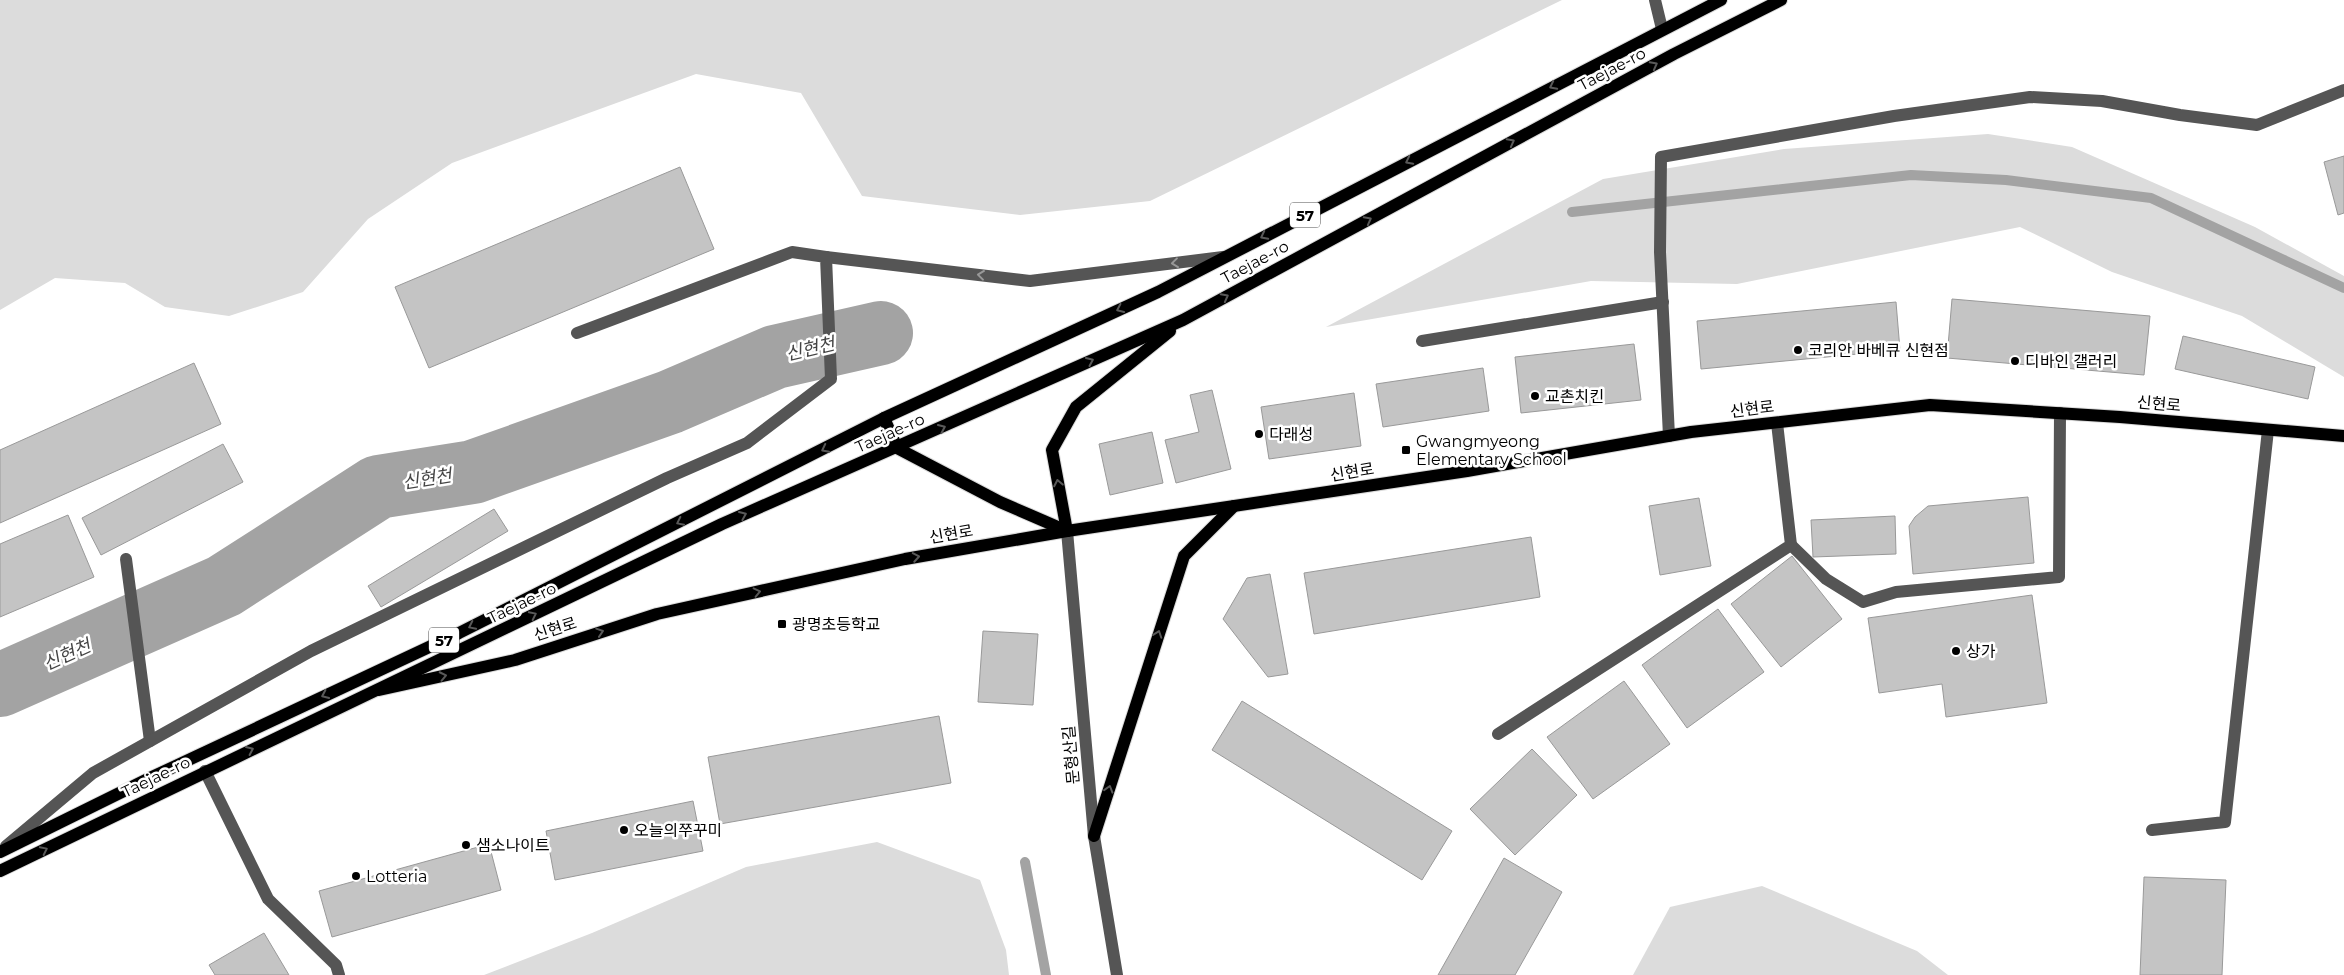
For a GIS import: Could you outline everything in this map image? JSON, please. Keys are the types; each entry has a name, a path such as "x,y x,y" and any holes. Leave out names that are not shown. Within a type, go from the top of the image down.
{"main road":[{"name":"Taejae-ro","path":"0,852 150,778 459,633 884,418 1158,292 1721,0"},
{"name":"Taejae-ro","path":"0,871 722,524 1182,320 1674,54 1780,0"},
{"path":"1067,531 1052,450 1076,407 1182,320"},
{"name":"신현로","path":"379,690 515,660 656,614 905,559 1067,531 1467,471 1669,436 1777,422 1930,405 2060,413 2344,436"},
{"path":"884,418 897,448 1000,502 1067,531"},
{"path":"1094,836 1184,556 1234,506"}],"street":[{"path":"1655,0 1662,29"},
{"path":"1669,436 1660,252 1661,157 1894,116 2030,97 2102,101 2180,115 2258,125 2344,90"},
{"path":"577,333 792,252 1030,281 1223,257"},
{"path":"0,852 93,773 311,651 667,478 747,444 830,379 828,274 832,257"},
{"path":"1422,341 1663,302"},
{"path":"1777,422 1791,544 1826,579 1863,602 1896,592 2059,577 2060,413"},
{"path":"2152,830 2225,822 2268,430"},
{"name":"문형산길","path":"1067,531 1094,836 1117,975"},
{"path":"1498,734 1791,544"},
{"path":"126,560 150,741"},
{"path":"206,771 268,898 336,964 339,975"}],"shaded area":[{"path":"0,0 1562,0 1150,201 1020,215 862,196 801,93 696,74 452,163 368,219 303,292 229,316 165,307 125,283 55,278 0,310"},
{"path":"1988,134 2072,147 2255,227 2344,276 2344,377 2242,316 2112,272 2020,227 1737,284 1591,281 1326,327 1603,179 1784,149"},
{"path":"877,842 980,880 1006,950 1009,975 484,975 592,933 746,867"},
{"path":"1762,886 1917,951 1948,975 1633,975 1670,907"}],"building":[{"path":"2344,156 2344,213 2338,215 2324,162"},
{"path":"680,167 714,249 429,368 395,287"},
{"path":"1952,299 2150,316 2144,375 1947,358"},
{"path":"1896,302 1900,350 1701,369 1697,321"},
{"path":"2183,336 2315,367 2308,399 2175,369"},
{"path":"1634,344 1641,400 1521,413 1515,357"},
{"path":"194,363 221,424 0,523 0,450"},
{"path":"1483,368 1489,411 1383,427 1376,384"},
{"path":"1212,390 1231,469 1176,483 1165,440 1199,432 1190,395"},
{"path":"1354,393 1361,446 1269,459 1261,407"},
{"path":"1152,432 1163,483 1110,495 1099,444"},
{"path":"223,444 243,482 101,555 82,518"},
{"path":"2028,497 2034,563 1913,574 1909,526 1915,517 1928,506"},
{"path":"1699,498 1711,566 1660,575 1649,506"},
{"path":"494,509 508,531 381,607 368,586"},
{"path":"68,515 94,577 0,617 0,544"},
{"path":"1895,516 1896,554 1813,557 1811,520"},
{"path":"1531,537 1540,597 1314,634 1304,573"},
{"path":"1792,556 1842,619 1781,667 1731,604"},
{"path":"1270,574 1288,674 1268,677 1223,619 1247,578"},
{"name":"상가","path":"2032,595 2047,703 1946,717 1942,684 1879,693 1868,618"},
{"path":"1718,609 1764,672 1687,728 1642,665"},
{"path":"983,631 1038,634 1033,705 978,702"},
{"path":"1624,681 1670,744 1593,799 1547,737"},
{"path":"1242,701 1452,831 1422,880 1212,750"},
{"path":"939,716 951,783 720,824 708,757"},
{"path":"1532,749 1577,795 1515,855 1470,809"},
{"path":"693,801 703,851 555,880 546,831"},
{"path":"489,844 501,890 332,937 319,891"},
{"path":"1504,858 1562,892 1515,975 1438,975"},
{"path":"2144,877 2226,880 2222,975 2140,975"},
{"path":"264,933 289,975 215,975 209,965"}],"waterway":[{"path":"1572,212 1911,175 2006,180 2151,198 2344,288"},
{"name":"신현천","path":"0,685 224,586 378,487 473,472 670,402 775,357 881,333"},
{"path":"1025,862 1046,975"}],"place":[{"name":"코리안 바베큐 신현점","path":"1798,350"},
{"name":"디바인 갤러리","path":"2015,361"},
{"name":"교촌치킨","path":"1535,396"},
{"name":"다래성","path":"1259,434"},
{"name":"Gwangmyeong Elementary School","path":"1406,450"},
{"name":"광명초등학교","path":"782,624"},
{"name":"상가","path":"1956,651"},
{"name":"오늘의쭈꾸미","path":"624,830"},
{"name":"샘소나이트","path":"466,845"},
{"name":"Lotteria","path":"356,876"}]}
